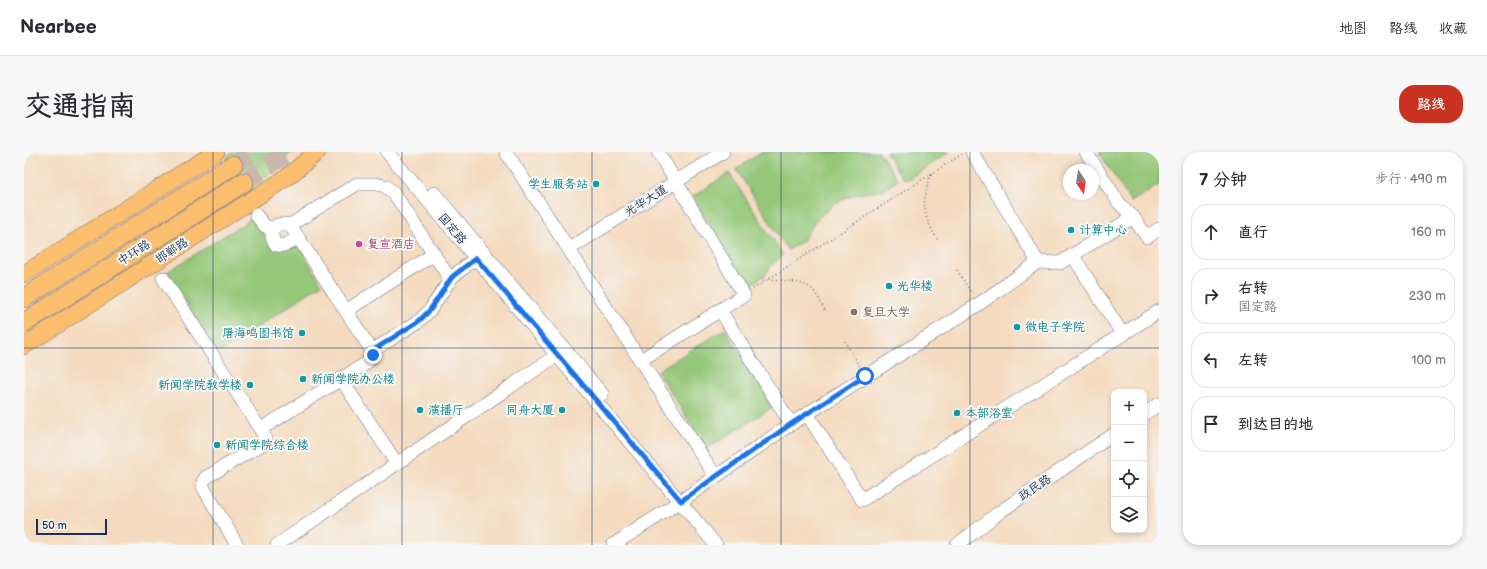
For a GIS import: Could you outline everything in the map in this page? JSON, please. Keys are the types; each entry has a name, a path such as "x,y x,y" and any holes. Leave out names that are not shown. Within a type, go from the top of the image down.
{"highway":[{"name":"中环路","path":"24,298 233,165"},
{"name":"中环路","path":"24,323 244,182"}],"main road":[{"path":"24,274 216,152"},
{"name":"邯郸路","path":"24,346 260,195 302,165 317,152"},
{"path":"302,165 323,152"}],"street":[{"name":"国定路","path":"387,152 558,355 684,499 727,545"},
{"name":"国定路","path":"398,152 486,254 684,499 716,545"},
{"path":"506,152 715,476"},
{"path":"641,360 744,295 658,152"},
{"name":"光华大道","path":"569,249 723,152"},
{"path":"972,152 1038,262"},
{"path":"1086,152 1119,203 1133,217 1148,237 1159,230"},
{"path":"273,229 280,224 290,225 357,184 385,186 394,194 450,279"},
{"path":"256,215 265,226 273,229"},
{"path":"613,545 684,499 791,424 979,304 1038,262 1060,264 1133,217"},
{"path":"262,429 341,379 373,355 372,351 290,225"},
{"path":"273,229 273,240 276,245 287,245 298,237"},
{"path":"346,311 434,254"},
{"path":"1073,256 1123,335"},
{"path":"372,351 419,321 430,310 450,279 476,258"},
{"path":"163,278 262,429 265,439 264,443 205,478 203,482 203,487 236,545"},
{"path":"720,310 791,424"},
{"path":"807,414 862,500 1159,311"},
{"path":"277,545 558,355"},
{"path":"341,379 397,464"},
{"path":"1147,412 1159,404"},
{"name":"政民路","path":"957,545 1001,511 1111,436"}],"path":[{"path":"744,295 965,152"},
{"path":"931,174 925,195 924,211 928,225 938,240"},
{"path":"957,270 979,304"},
{"path":"769,279 790,281 807,286 812,289 825,310"},
{"path":"845,341 865,376"}],"green space":[{"path":"233,152 292,152 251,193 226,156"},
{"path":"762,152 879,152 898,180 881,191 857,194 835,203 816,220 803,241 788,250 736,169"},
{"path":"886,152 950,152 908,179 902,178"},
{"path":"1099,152 1159,152 1159,185 1131,202"},
{"path":"729,173 783,255 772,265 765,275 749,286 692,197"},
{"path":"253,218 273,248 297,244 322,284 222,351 219,351 214,348 167,272"},
{"path":"725,329 774,406 707,449 657,371"}],"tunnel":[{"path":"233,165 252,152"},
{"path":"244,182 289,152"}],"place":[{"name":"学生服务站","path":"596,184"},
{"name":"计算中心","path":"1071,230"},
{"name":"复宣酒店","path":"359,244"},
{"name":"光华楼","path":"889,286"},
{"name":"复旦大学","path":"854,312"},
{"name":"微电子学院","path":"1017,327"},
{"name":"屠海鸣图书馆","path":"302,333"},
{"name":"新闻学院办公楼","path":"303,379"},
{"name":"新闻学院教学楼","path":"250,385"},
{"name":"演播厅","path":"420,410"},
{"name":"同舟大厦","path":"562,410"},
{"name":"本部浴室","path":"957,413"},
{"name":"新闻学院综合楼","path":"217,445"}],"route":[{"path":"373,355 372,351 419,321 430,310 452,277 476,258 681,501 791,424 865,376"}]}
